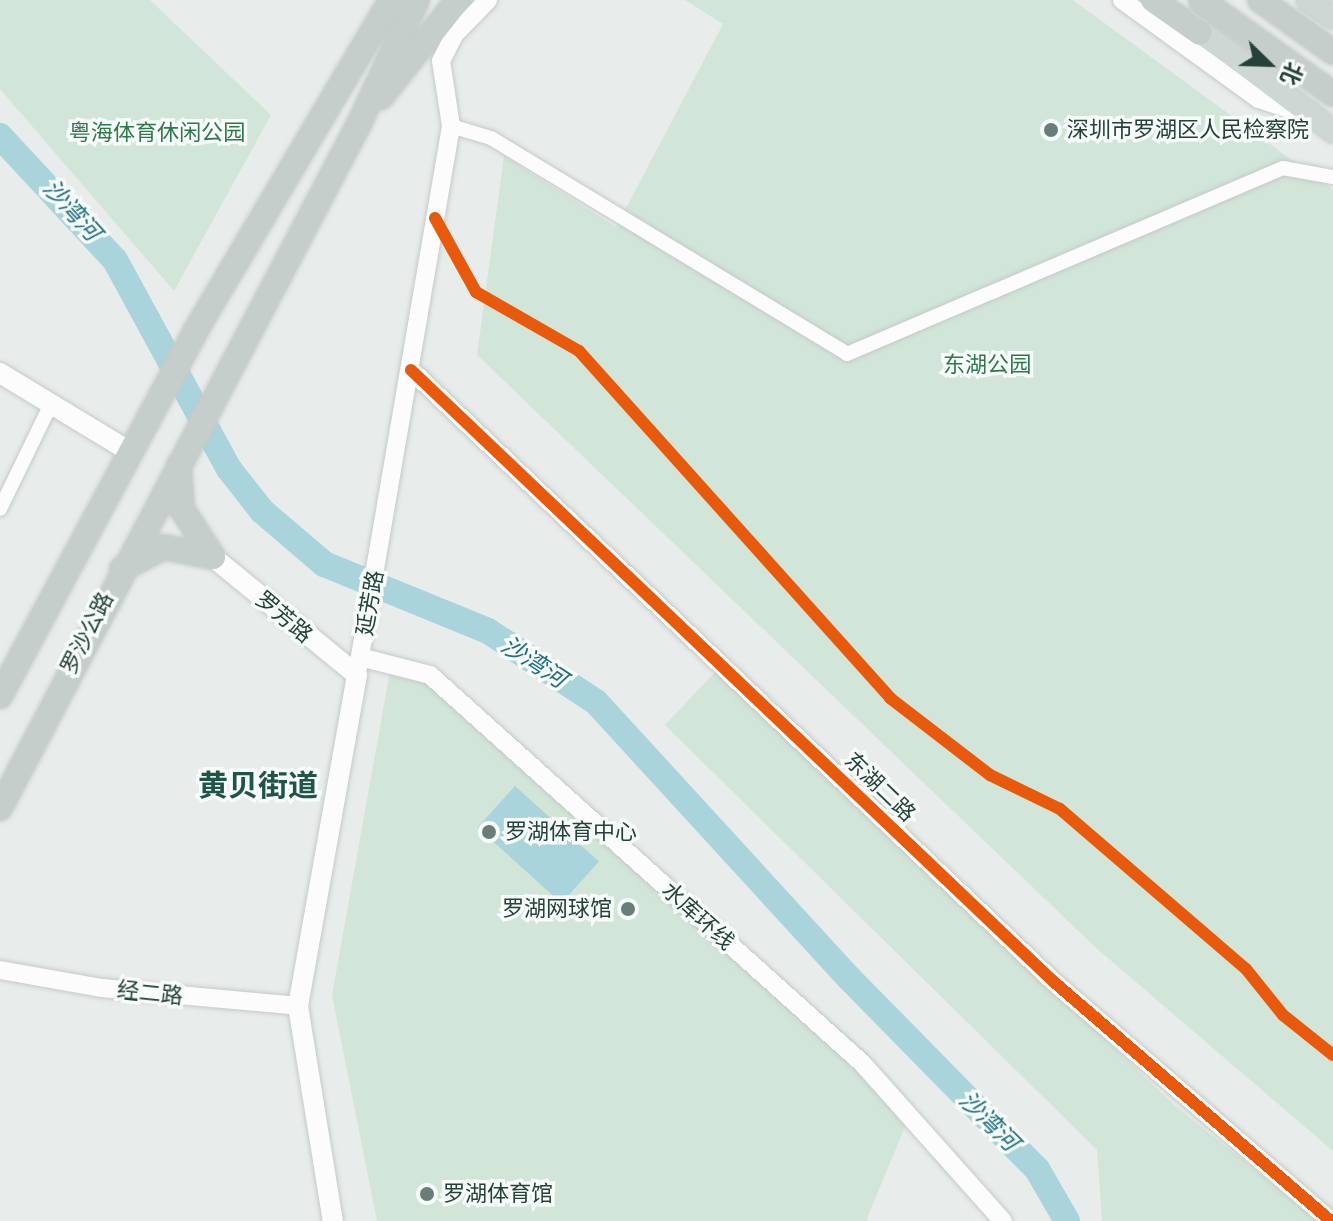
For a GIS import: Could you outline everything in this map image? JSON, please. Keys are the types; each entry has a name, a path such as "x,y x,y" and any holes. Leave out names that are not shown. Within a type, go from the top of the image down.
{"highway":[{"path":"340,80 374,0"},
{"path":"0,696 196,330 340,80 391,0"},
{"path":"359,124 417,0"},
{"path":"359,124 436,0"},
{"path":"359,124 458,0"},
{"path":"1153,0 1200,33"},
{"path":"1201,0 1333,94"},
{"path":"1260,0 1333,52"},
{"name":"罗沙公路","path":"0,808 120,570 359,124"},
{"path":"180,460 182,509 213,557"},
{"path":"120,570 173,546 213,557"}],"main road":[{"path":"1166,0 1200,33 1325,125"},
{"path":"1308,0 1333,17"},
{"path":"0,373 51,404 134,442"},
{"name":"罗芳路","path":"213,557 359,666"},
{"name":"延芳路","path":"333,1221 298,1006 359,666"}],"street":[{"name":"延芳路","path":"359,666 451,126 444,52 488,0"},
{"path":"1122,0 1259,99 1325,125"},
{"path":"451,126 491,138 847,354 1283,168 1333,177"},
{"name":"东湖二路","path":"411,370 1054,982 1331,1221"},
{"path":"0,509 51,404"},
{"name":"水库环线","path":"359,666 430,675 862,1063 1003,1221"},
{"name":"经二路","path":"1,969 102,988 298,1006"}],"green space":[{"name":"粤海体育休闲公园","path":"0,0 150,0 271,115 174,291 0,89"},
{"name":"东湖公园","path":"685,0 1073,0 1333,190 1333,1151 1095,947 477,355 504,156 616,227 723,24"},
{"name":"罗湖体育中心","path":"392,660 434,670 870,1056 909,1117 866,1221 377,1221 332,995"},
{"path":"717,670 1174,1105 1319,1221 1102,1221 1097,1150 665,725"}],"water":[{"path":"515,786 599,862 562,903 478,828"}],"waterway":[{"name":"沙湾河","path":"0,136 115,260 229,469 262,511 324,564 488,631 596,702 849,978 1037,1169 1067,1221"}],"cycle path":[{"path":"435,218 476,292 579,351 890,698 990,775 1060,809 1246,969 1283,1015 1333,1055"},
{"path":"411,370 1054,982 1331,1221"}],"place":[{"name":"深圳市罗湖区人民检察院","path":"1051,130"},
{"name":"罗湖体育中心","path":"489,832"},
{"name":"罗湖网球馆","path":"628,909"},
{"name":"罗湖体育馆","path":"427,1194"}],"district":[{"name":"黄贝街道","path":"258,786"}]}
